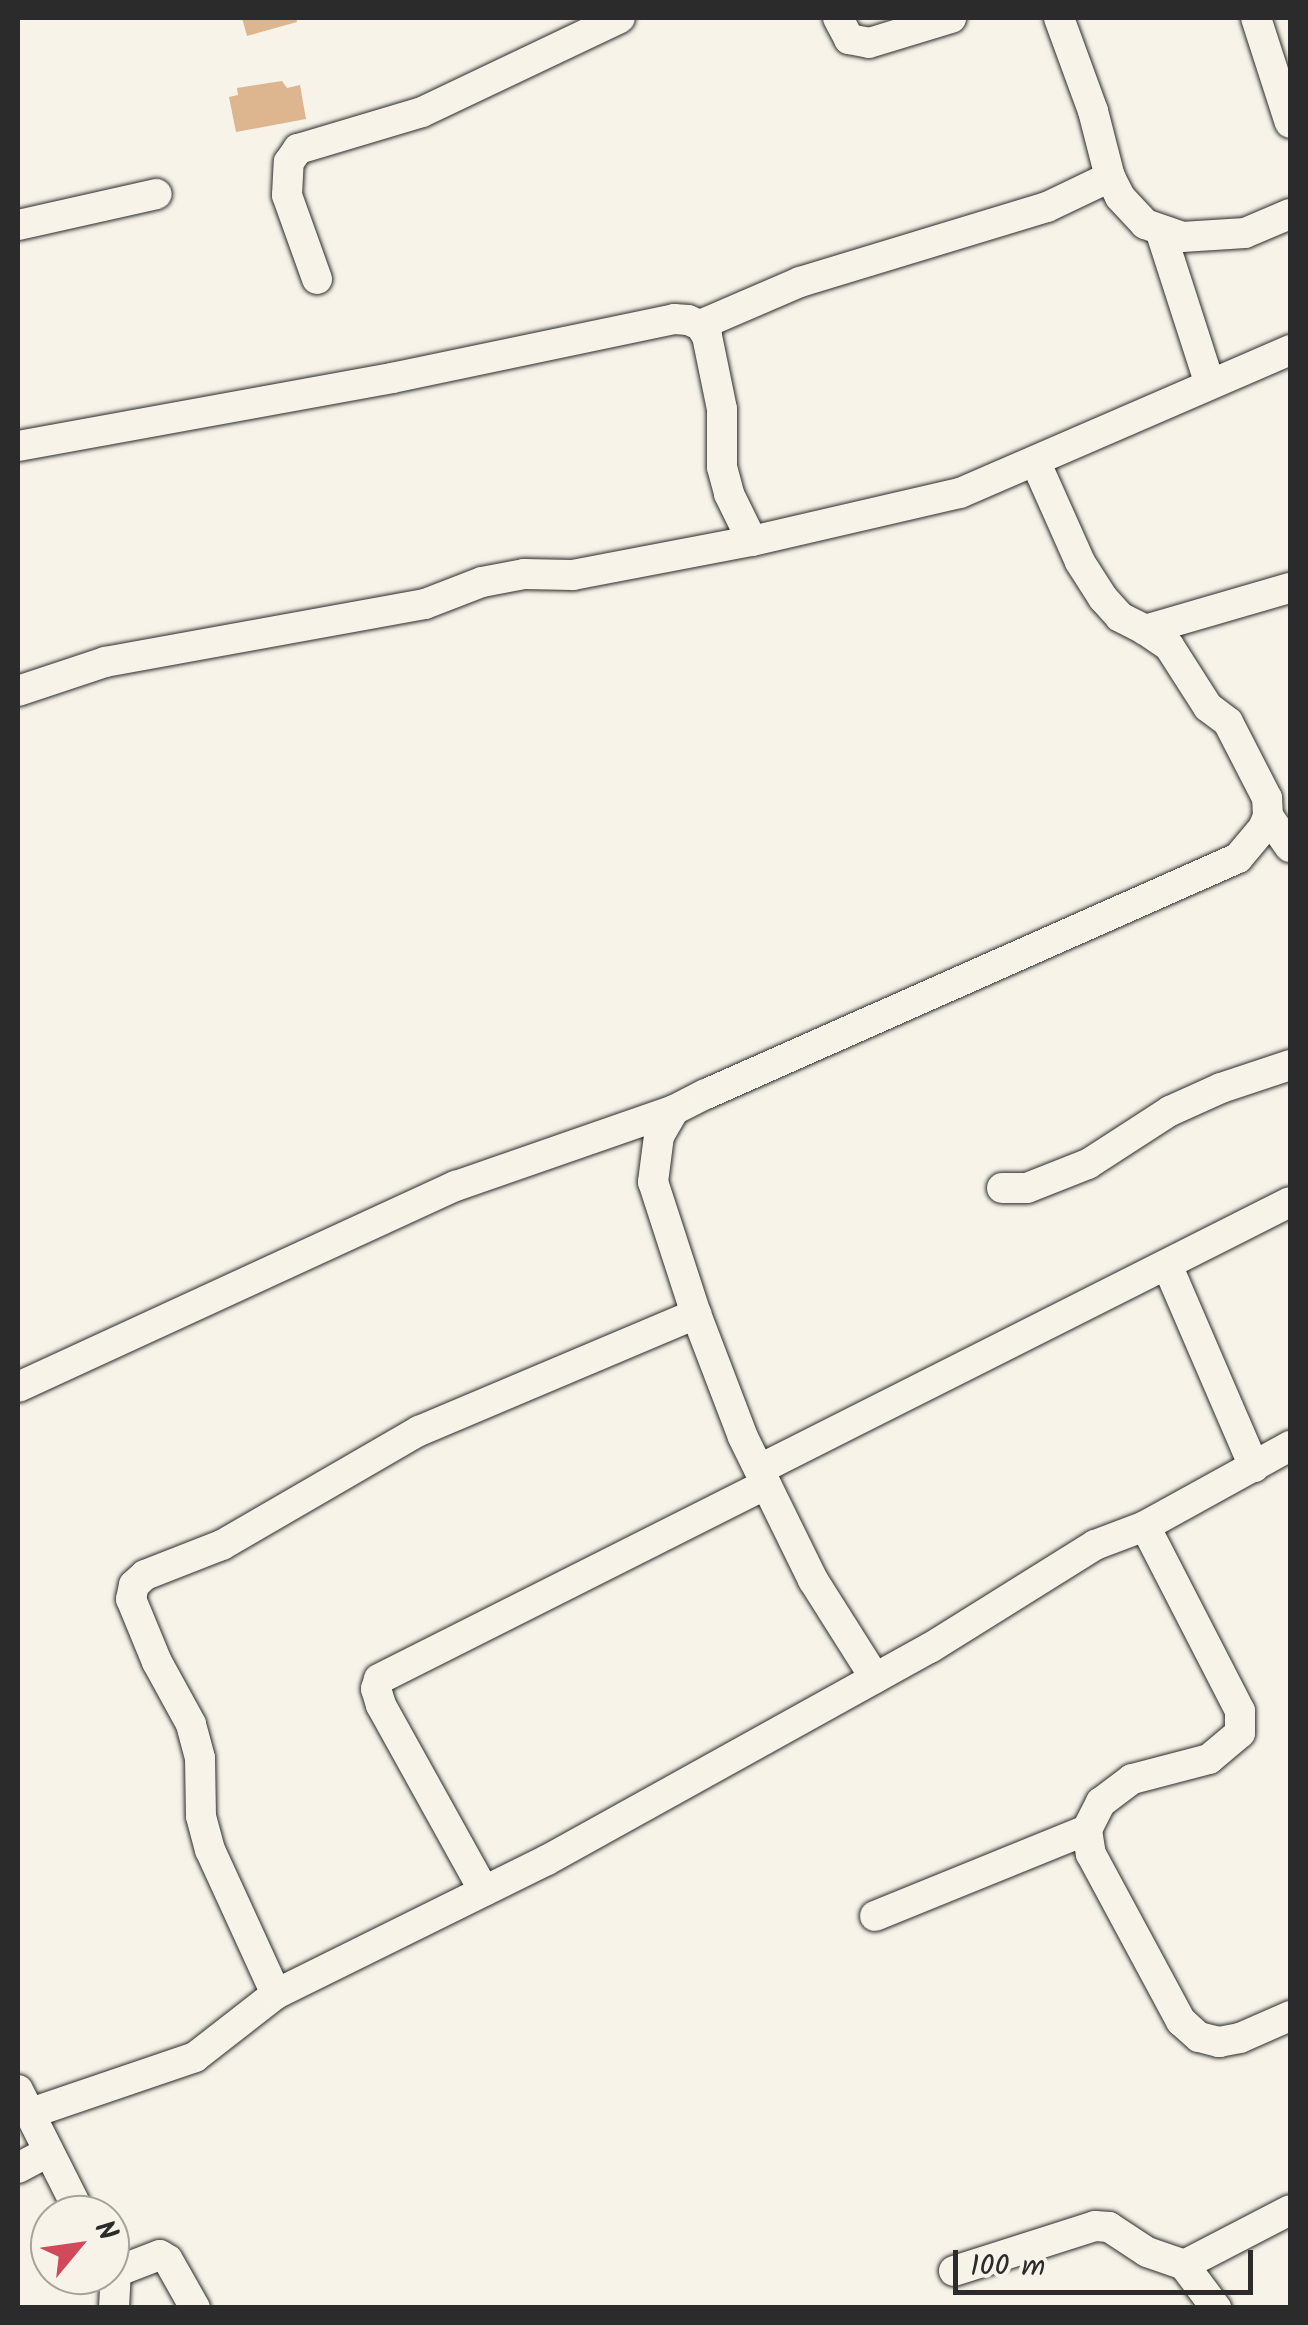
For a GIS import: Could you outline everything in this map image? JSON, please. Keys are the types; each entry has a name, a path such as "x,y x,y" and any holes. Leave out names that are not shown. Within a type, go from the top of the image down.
{"street":[{"path":"317,279 287,195 289,162 298,149 422,112 620,18"},
{"path":"838,18 849,38 870,43 951,18"},
{"path":"1059,18 1093,111 1110,177 1132,210 1161,233 1182,236 1245,233 1290,214"},
{"path":"1256,18 1290,123"},
{"path":"18,446 392,378 674,319 700,324 800,282 977,232 1110,177"},
{"path":"18,225 157,194"},
{"path":"1161,233 1209,382"},
{"path":"700,324 707,336 722,409 725,480 752,541"},
{"path":"18,690 106,662 425,604 482,582 524,574 573,575 752,541 960,494 1209,382 1290,350"},
{"path":"1036,463 1080,562 1103,598 1120,617 1169,646 1208,708 1237,735 1267,798 1268,816 1290,847"},
{"path":"1145,630 1290,588"},
{"path":"18,1388 456,1186 674,1110 1238,858 1268,816"},
{"path":"1002,1188 1028,1188 1088,1164 1170,1111 1221,1088 1290,1066"},
{"path":"674,1110 659,1136 653,1182 696,1314 763,1476 813,1580 875,1678"},
{"path":"484,1892 381,1705 376,1688 379,1679 1290,1202"},
{"path":"1168,1268 1254,1467"},
{"path":"276,1994 210,1850 200,1816 200,1758 191,1724 157,1662 131,1599 134,1585 145,1575 222,1545 420,1432 696,1314"},
{"path":"71,2195 23,2102 195,2057 276,1994 484,1892 875,1678 1095,1545 1144,1526 1290,1446"},
{"path":"875,1916 1086,1830 1101,1802 1132,1779 1208,1759 1240,1734 1240,1711 1144,1526"},
{"path":"1086,1830 1097,1872 1190,2029 1219,2042 1290,2016"},
{"path":"18,2168 48,2152"},
{"path":"1184,2265 1290,2210"},
{"path":"954,2271 1095,2226 1120,2231 1147,2252 1184,2265 1216,2308"},
{"path":"130,2263 160,2255 195,2308"}],"building":[{"path":"242,18 296,18 297,22 247,36"},
{"path":"282,81 287,88 300,85 306,119 236,132 229,97 238,95 237,88"}]}
